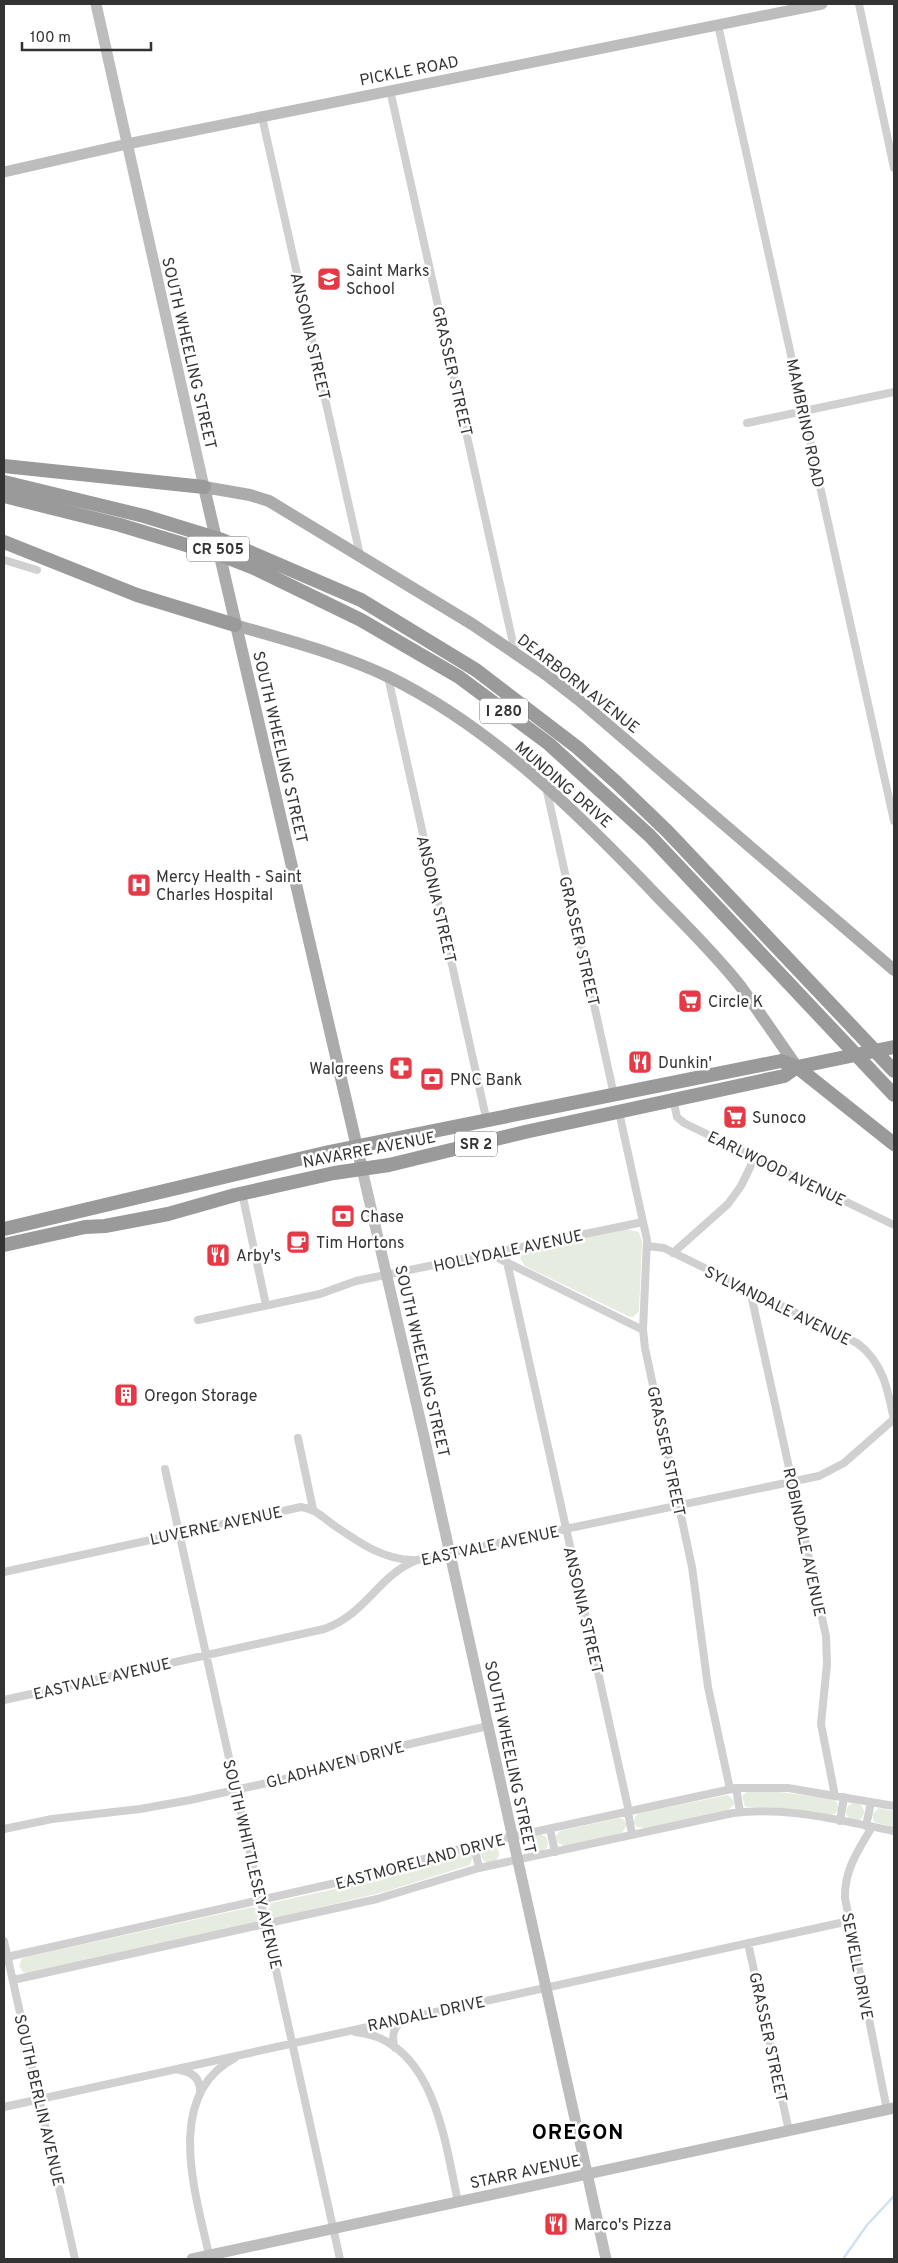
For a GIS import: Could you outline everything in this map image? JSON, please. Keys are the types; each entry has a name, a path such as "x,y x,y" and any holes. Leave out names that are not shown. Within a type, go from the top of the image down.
{"highway":[{"path":"4,466 204,486"},
{"name":"I 280","path":"4,482 144,516 230,543 361,600 476,670 578,748 618,783 667,831 894,1071"},
{"name":"I 280","path":"4,496 120,525 254,568 361,620 459,678 549,744 613,800 650,836 894,1095"},
{"path":"4,542 137,595 235,625"},
{"name":"NAVARRE AVENUE","path":"4,1229 230,1175 739,1069 781,1061 797,1066 893,1048"},
{"path":"797,1066 893,1144"},
{"name":"NAVARRE AVENUE","path":"4,1244 85,1227 114,1224 168,1214 242,1193 420,1158 525,1132 784,1076 797,1066"},
{"path":"650,1106 678,1091 737,1078 740,1076 739,1069"},
{"path":"620,1112 619,1104 622,1101 670,1084"},
{"path":"114,1224 112,1217 116,1211 204,1190 230,1175"},
{"path":"4,1244 21,1234 52,1227 58,1217"}],"main road":[{"name":"DEARBORN AVENUE","path":"204,486 250,495 269,501 516,652 579,700 894,970"},
{"name":"SOUTH WHEELING STREET","path":"204,486 362,1169"},
{"name":"MUNDING DRIVE","path":"235,625 350,662 388,677 431,700 489,741 546,786 619,855 716,957 740,986 797,1066"}],"street":[{"name":"SOUTH WHEELING STREET","path":"96,4 204,486"},
{"name":"PICKLE ROAD","path":"4,172 262,116 822,4"},
{"path":"858,4 894,168"},
{"name":"MAMBRINO ROAD","path":"718,25 803,410 891,787 894,821"},
{"name":"GRASSER STREET","path":"390,90 516,652"},
{"name":"ANSONIA STREET","path":"262,116 360,555"},
{"path":"748,423 894,392"},
{"path":"4,560 37,570"},
{"name":"ANSONIA STREET","path":"388,677 487,1122"},
{"name":"GRASSER STREET","path":"546,786 614,1095"},
{"name":"EARLWOOD AVENUE","path":"673,1100 678,1119 894,1225"},
{"name":"GRASSER STREET","path":"620,1112 647,1246 643,1330 645,1348 696,1586 712,1711 740,1812"},
{"path":"672,1253 728,1204 741,1186 755,1157"},
{"name":"SOUTH WHEELING STREET","path":"362,1169 450,1553 606,2259"},
{"path":"242,1193 266,1305"},
{"name":"HOLLYDALE AVENUE","path":"198,1320 320,1294 345,1284 643,1222"},
{"name":"SYLVANDALE AVENUE","path":"647,1246 663,1248 848,1338 863,1349 877,1365 884,1378 894,1419"},
{"path":"490,1254 643,1330"},
{"name":"ANSONIA STREET","path":"507,1262 632,1834"},
{"name":"ROBINDALE AVENUE","path":"750,1290 826,1636 827,1664 821,1724 835,1796"},
{"name":"EASTVALE AVENUE","path":"4,1700 332,1626 361,1607 393,1573 417,1560 819,1476 840,1466 894,1419"},
{"path":"298,1438 313,1509 335,1526 382,1554 394,1559 417,1560"},
{"name":"SOUTH WHITTLESEY AVENUE","path":"165,1468 340,2259"},
{"name":"LUVERNE AVENUE","path":"4,1572 290,1508 313,1509"},
{"name":"GLADHAVEN DRIVE","path":"4,1829 52,1819 168,1805 310,1773 414,1742 488,1726"},
{"name":"EASTMORELAND DRIVE","path":"7,1957 368,1876 474,1845 733,1789 788,1788 894,1806"},
{"path":"840,1821 844,1797"},
{"name":"SEWELL DRIVE","path":"871,1802 869,1826 847,1875 845,1892 849,1921 890,2109"},
{"name":"EASTMORELAND DRIVE","path":"13,1980 377,1899 479,1868 517,1859 740,1812 788,1812 894,1831"},
{"path":"550,1829 555,1852"},
{"path":"474,1845 479,1868"},
{"name":"RANDALL DRIVE","path":"4,2107 849,1921"},
{"name":"SOUTH BERLIN AVENUE","path":"4,1941 75,2259"},
{"name":"GRASSER STREET","path":"748,1943 789,2131"},
{"path":"407,2018 397,2026 393,2035 395,2048 419,2075 436,2107 458,2202"},
{"path":"345,2031 362,2032 376,2036 398,2052"},
{"path":"209,2256 192,2176 189,2154 191,2128 199,2098 205,2085 217,2071 245,2054"},
{"path":"174,2069 184,2070 194,2076 200,2085 199,2098"},
{"name":"STARR AVENUE","path":"192,2259 890,2109"}],"shaded area":[{"path":"626,1229 639,1232 642,1241 639,1311 633,1317 525,1266 520,1258 524,1251"},
{"path":"747,1792 779,1792 833,1799 839,1808 835,1814 829,1815 784,1808 750,1807 745,1806 742,1796"},
{"path":"728,1795 734,1801 734,1805 727,1811 645,1828 637,1827 634,1823 635,1817 639,1813"},
{"path":"855,1803 861,1806 864,1812 861,1818 855,1821 849,1818 846,1812 849,1806"},
{"path":"879,1808 894,1811 894,1827 874,1822 872,1814"},
{"path":"619,1818 624,1820 627,1825 622,1833 564,1846 557,1842 556,1836 560,1831"},
{"path":"539,1834 545,1837 548,1843 545,1849 539,1852 533,1849 530,1843 533,1837"},
{"path":"490,1845 496,1848 499,1854 496,1860 490,1863 484,1860 481,1854 484,1848"},
{"path":"461,1852 470,1853 473,1857 470,1865 384,1892 275,1918 267,1913 271,1903 339,1888"},
{"path":"252,1907 257,1909 260,1916 255,1923 28,1973 23,1972 19,1966 22,1959 26,1957"}],"waterway":[{"path":"843,2259 867,2225 894,2196"}],"place":[{"name":"Saint Marks School","path":"329,279"},
{"name":"Mercy Health - Saint Charles Hospital","path":"139,885"},
{"name":"Circle K","path":"690,1001"},
{"name":"Dunkin'","path":"640,1062"},
{"name":"Walgreens","path":"401,1068"},
{"name":"PNC Bank","path":"432,1079"},
{"name":"Sunoco","path":"735,1117"},
{"name":"Chase","path":"343,1216"},
{"name":"Tim Hortons","path":"298,1242"},
{"name":"Arby's","path":"218,1255"},
{"name":"Oregon Storage","path":"126,1395"},
{"name":"Marco's Pizza","path":"556,2224"}],"district":[{"name":"OREGON","path":"578,2132"}]}
